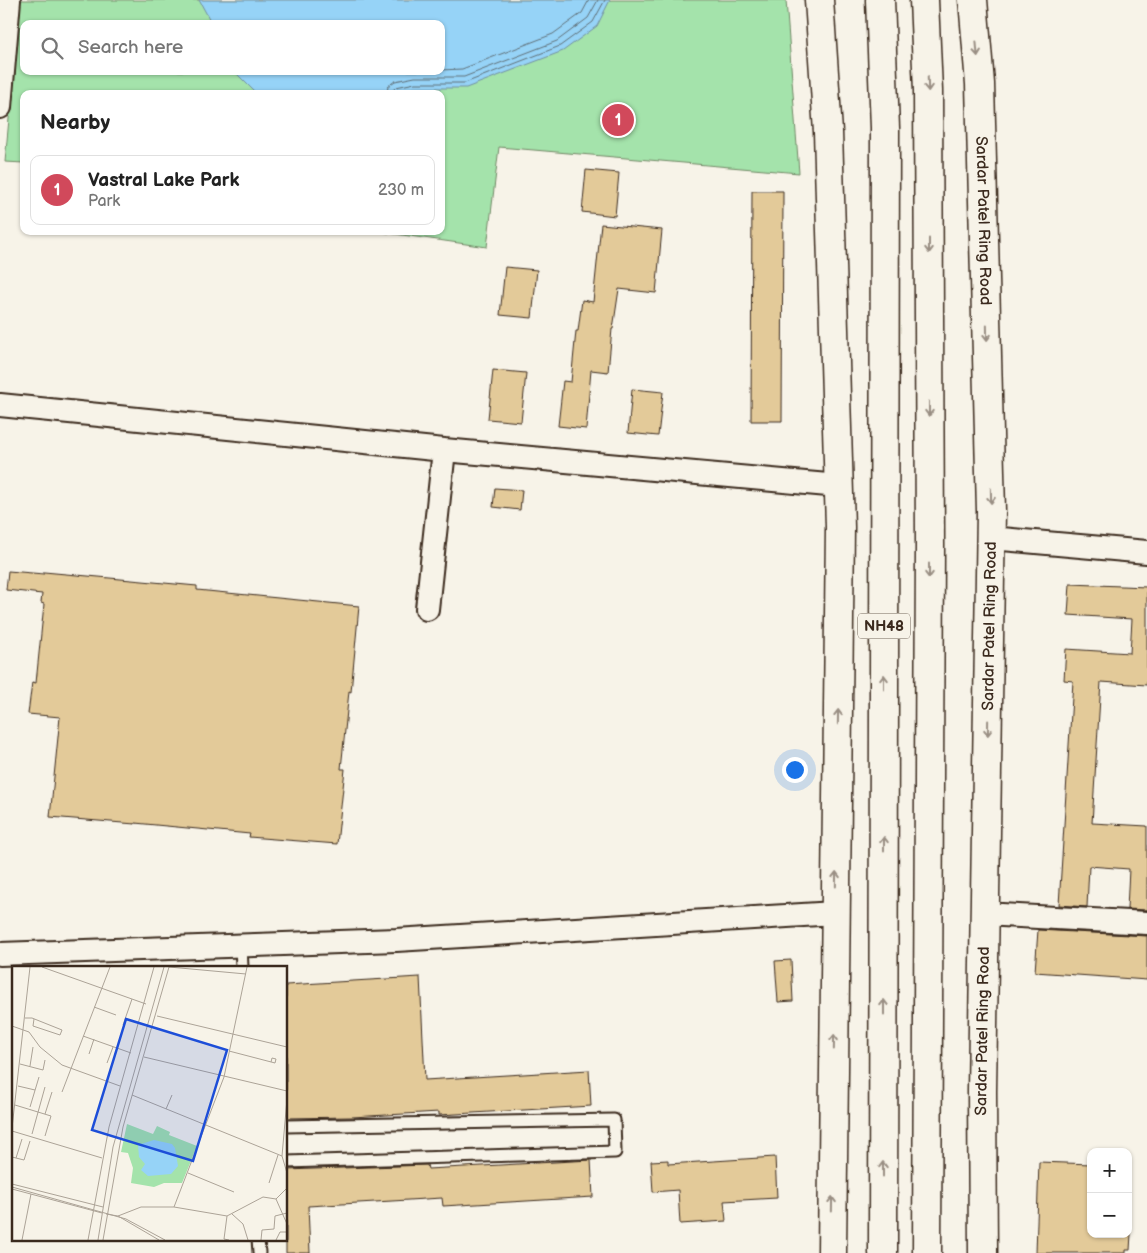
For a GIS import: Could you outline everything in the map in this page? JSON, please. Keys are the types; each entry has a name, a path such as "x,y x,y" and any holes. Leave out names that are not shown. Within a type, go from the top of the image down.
{"main road":[{"path":"819,0 828,132 840,526 832,1253"},
{"name":"NH48","path":"880,0 885,128 883,1253"},
{"name":"NH48","path":"924,0 928,91 930,544 926,1253"},
{"name":"Sardar Patel Ring Road","path":"973,0 980,84 992,511 984,914 982,1253"}],"street":[{"path":"0,107 9,0"},
{"path":"0,405 444,450 839,486"},
{"path":"427,609 444,450"},
{"path":"991,538 1147,552"},
{"path":"0,954 242,956 396,940 835,913"},
{"path":"984,914 1147,923"}],"lane":[{"path":"288,1126 614,1120 616,1152 288,1162"},
{"path":"258,1240 259,1253"}],"green space":[{"path":"20,0 786,0 799,173 499,147 487,247 402,235 445,235 445,90 20,90 20,163 5,162"}],"water":[{"path":"199,0 610,0 597,26 563,51 466,88 253,90 238,75 445,75 445,20 210,20"}],"building":[{"path":"586,170 619,173 615,216 582,212"},
{"path":"752,191 783,191 782,421 751,421"},
{"path":"601,224 662,230 656,293 619,289 612,329 608,372 591,370 586,429 558,426 563,381 571,382 576,331 578,331 582,300 593,302"},
{"path":"505,267 537,270 532,318 500,315"},
{"path":"493,370 526,373 521,422 488,419"},
{"path":"632,389 663,392 658,436 628,433"},
{"path":"495,488 522,490 520,510 493,507"},
{"path":"8,571 44,574 44,572 197,586 197,590 359,606 341,769 345,769 337,844 249,837 250,834 135,823 50,817 60,717 28,714 32,682 36,683 44,604 41,603 42,594 6,590"},
{"path":"1070,584 1147,587 1147,685 1101,682 1092,823 1147,826 1147,910 1127,909 1129,869 1089,866 1087,907 1059,905 1073,681 1064,680 1066,649 1130,653 1132,619 1068,615"},
{"path":"1038,930 1147,936 1147,980 1035,972"},
{"path":"791,960 793,1001 778,1002 775,961"},
{"path":"420,977 425,1080 589,1070 591,1106 439,1115 439,1112 352,1117 288,1118 288,985"},
{"path":"775,1157 777,1198 724,1201 726,1221 680,1224 678,1190 653,1192 651,1161 668,1160 668,1164"},
{"path":"591,1160 593,1197 443,1206 442,1198 308,1206 310,1253 286,1253 286,1240 288,1240 288,1170 427,1165 428,1169"},
{"path":"1039,1162 1087,1164 1087,1238 1131,1238 1130,1250 1126,1250 1126,1253 1036,1253"}],"place":[{"name":"Vastral Lake Park","path":"618,120"}]}
